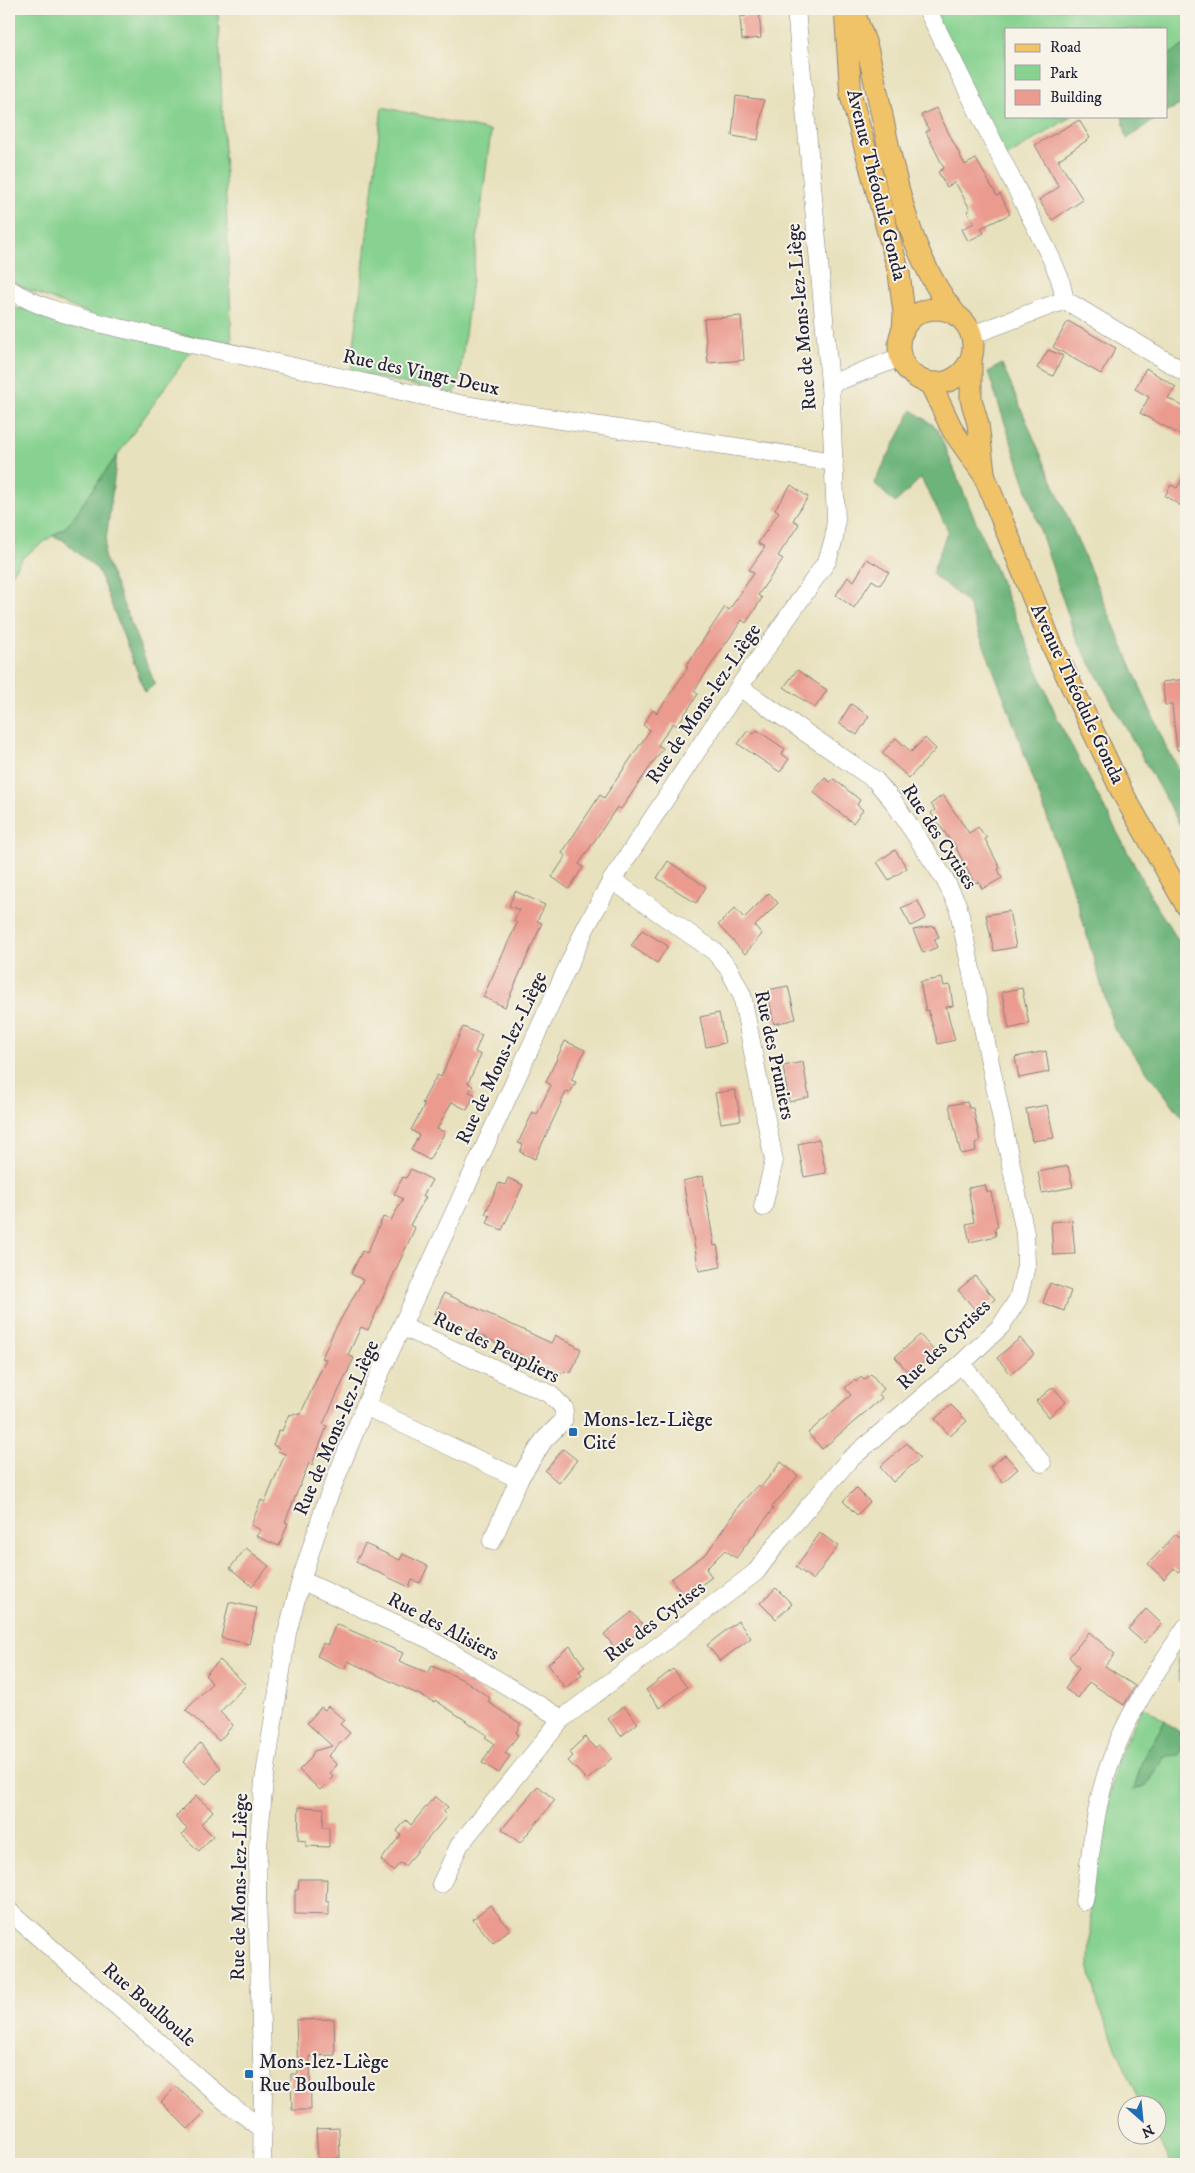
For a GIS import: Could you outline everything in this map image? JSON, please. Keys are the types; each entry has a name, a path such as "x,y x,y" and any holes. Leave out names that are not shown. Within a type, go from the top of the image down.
{"main road":[{"name":"Avenue Théodule Gonda","path":"845,9 850,96 899,273 904,313 903,330"},
{"name":"Avenue Théodule Gonda","path":"853,9 866,47 889,150 910,227 935,286 957,316"},
{"path":"937,309 957,316 966,324 972,335 971,359 963,372 950,381 930,383 912,374 901,357 899,348 903,330 913,318 927,311 937,309"},
{"name":"Avenue Théodule Gonda","path":"971,359 972,399 978,424 984,475"},
{"name":"Avenue Théodule Gonda","path":"930,383 953,431 984,475 1052,645 1123,794 1186,905"}],"street":[{"name":"Rue de Mons-lez-Liège","path":"262,2164 257,1894 259,1836 264,1781 287,1633 301,1580 326,1503 365,1406 564,972 586,928 612,880 739,687 827,561 834,539 836,520 830,384 796,9"},
{"path":"926,9 1052,260 1060,279 1065,300 1186,373"},
{"name":"Rue des Vingt-Deux","path":"9,289 19,296 69,315 115,327 464,405 834,462"},
{"path":"972,335 1065,300"},
{"path":"830,384 901,357"},
{"name":"Rue des Cytises","path":"441,1884 460,1844 562,1719 756,1572 778,1541 848,1461 961,1364 1000,1326 1018,1299 1026,1266 1025,1233 958,906 933,862 893,801 875,780 739,687"},
{"name":"Rue des Pruniers","path":"612,880 714,951 729,969 742,995 774,1161 763,1207"},
{"name":"Rue des Peupliers","path":"403,1326 550,1394 564,1408 563,1421 544,1440 519,1479 492,1541"},
{"path":"961,1364 1042,1463"},
{"path":"365,1406 519,1479"},
{"name":"Rue des Alisiers","path":"301,1580 431,1640 562,1719"},
{"path":"1084,1901 1098,1808 1110,1763 1131,1714 1186,1628"},
{"name":"Rue Boulboule","path":"9,1911 225,2101 262,2129"}],"green space":[{"path":"9,9 218,9 232,344 110,322 26,289 9,279"},
{"path":"927,9 1186,9 1186,44 1168,56 1168,28 1005,28 1005,118 1069,118 1003,159"},
{"path":"1186,44 1186,102 1168,111 1168,56"},
{"path":"382,107 491,131 459,382 454,394 351,372"},
{"path":"1122,118 1156,118 1127,139"},
{"path":"9,309 41,310 191,351 68,525 23,557 9,577"},
{"path":"1002,364 1166,747 1186,781 1186,836 1075,636 988,372"},
{"path":"912,410 937,428 1058,720 1155,904 1186,952 1186,1122 1114,1029 1078,904 1007,705 967,602 932,574 948,530 921,478 895,503 874,483"},
{"path":"117,455 104,556 155,684 145,692 98,570 63,540 53,536 68,525"},
{"path":"1186,1645 1186,1682 1179,1682 1179,1650"},
{"path":"1143,1706 1165,1721 1143,1758 1134,1790 1148,1784 1164,1756 1179,1754 1186,1736 1186,2164 1171,2164 1161,2146 1168,2146 1168,2096 1137,2096 1098,2004 1089,1963 1092,1881 1117,1759"},
{"path":"1165,1721 1185,1736 1179,1755 1164,1756 1148,1784 1134,1790 1143,1758"}],"building":[{"path":"746,9 759,9 761,38 742,40 740,17 746,16"},
{"path":"736,96 764,100 758,140 732,136"},
{"path":"936,108 965,165 976,159 997,196 1000,194 1010,214 981,228 984,233 968,241 962,229 974,223 967,211 970,209 955,182 947,187 938,172 944,168 926,132 929,130 921,115"},
{"path":"1079,120 1090,138 1058,160 1083,200 1052,220 1039,200 1059,187 1035,145"},
{"path":"741,316 744,360 708,363 704,319"},
{"path":"1068,321 1116,348 1101,374 1053,347"},
{"path":"1048,350 1063,356 1053,376 1037,368"},
{"path":"1146,368 1176,387 1168,398 1186,408 1186,438 1140,413 1149,397 1135,389"},
{"path":"1186,473 1186,509 1165,496 1171,485 1177,488"},
{"path":"791,485 808,497 793,520 799,524 778,556 783,559 758,595 762,598 746,623 742,620 717,656 694,691 698,694 677,726 673,723 658,745 663,748 621,809 617,807 579,864 583,867 569,889 552,877 566,856 562,853 600,795 604,798 650,730 643,725 653,710 657,713 688,668 686,666 725,607 729,610 754,573 749,570 765,547 758,543 779,512 775,509"},
{"path":"867,559 889,572 880,585 872,580 854,608 836,595 848,577 854,581"},
{"path":"797,670 827,690 815,708 784,687"},
{"path":"1186,679 1186,750 1177,750 1172,705 1165,705 1162,682"},
{"path":"851,704 869,716 857,735 839,723"},
{"path":"748,730 754,734 757,730 785,749 782,754 789,759 780,772 738,744"},
{"path":"896,738 911,752 925,738 936,749 909,778 882,753"},
{"path":"825,778 830,782 834,779 860,800 857,805 863,810 853,823 813,792"},
{"path":"943,795 969,833 978,827 987,838 985,839 1000,868 998,869 1002,878 982,889 979,882 974,883 953,842 931,813 935,810 931,804"},
{"path":"895,850 907,868 889,880 877,862"},
{"path":"668,861 706,887 696,903 657,878"},
{"path":"515,891 545,905 537,921 542,923 505,1007 483,997 517,923 514,921 519,910 509,906"},
{"path":"769,893 778,903 755,926 762,934 745,954 718,925 735,908 744,918"},
{"path":"918,901 926,918 911,926 901,908"},
{"path":"1009,911 1016,947 994,951 986,915"},
{"path":"934,926 939,937 934,939 938,947 923,953 913,930"},
{"path":"642,930 668,946 657,963 631,946"},
{"path":"942,978 944,986 950,985 953,1006 946,1007 955,1040 938,1044 928,1010 926,1011 920,982"},
{"path":"788,986 796,1019 774,1024 767,990"},
{"path":"1022,988 1029,1024 1009,1029 1002,992"},
{"path":"719,1013 725,1043 706,1047 700,1017"},
{"path":"463,1027 482,1035 475,1052 481,1055 468,1083 473,1086 469,1092 475,1094 467,1110 452,1102 437,1129 445,1132 429,1160 411,1150 419,1135 411,1130 425,1104 422,1103 437,1075 441,1077"},
{"path":"565,1041 585,1050 571,1080 576,1082 570,1093 566,1092 535,1159 520,1152 523,1145 518,1143 533,1112 537,1114 551,1085 546,1082"},
{"path":"1046,1051 1049,1072 1019,1078 1015,1057"},
{"path":"803,1062 809,1097 789,1102 783,1066"},
{"path":"735,1090 741,1120 721,1123 715,1093"},
{"path":"967,1102 969,1108 973,1108 980,1141 975,1143 976,1151 961,1154 949,1105"},
{"path":"1047,1105 1054,1138 1032,1141 1026,1109"},
{"path":"819,1139 826,1173 804,1177 798,1144"},
{"path":"1068,1166 1073,1187 1042,1193 1038,1172"},
{"path":"411,1169 432,1180 423,1196 426,1197 410,1225 415,1228 368,1330 361,1327 348,1355 354,1358 323,1424 327,1426 312,1465 309,1463 285,1522 288,1523 279,1546 256,1536 261,1530 251,1525 261,1500 265,1502 285,1454 278,1451 279,1448 273,1445 279,1430 282,1431 289,1414 300,1415 326,1359 322,1358 334,1331 363,1280 351,1274 362,1251 367,1253 383,1217 391,1220 403,1199 394,1194 403,1177 406,1178"},
{"path":"703,1176 714,1246 717,1245 721,1267 699,1271 683,1181"},
{"path":"508,1178 523,1185 502,1230 487,1223 490,1216 485,1214 499,1183 505,1185"},
{"path":"985,1185 987,1192 991,1192 998,1227 995,1228 996,1236 970,1242 966,1224 974,1222 968,1188"},
{"path":"1072,1220 1075,1254 1053,1255 1051,1222"},
{"path":"975,1276 995,1299 979,1314 958,1290"},
{"path":"1050,1283 1071,1291 1064,1311 1043,1303"},
{"path":"444,1293 551,1343 555,1335 581,1349 571,1373 565,1371 562,1374 435,1314"},
{"path":"920,1335 935,1352 910,1374 895,1357"},
{"path":"1020,1338 1034,1354 1011,1374 997,1358"},
{"path":"871,1374 884,1389 879,1394 882,1398 822,1449 808,1433 851,1395 845,1388 854,1380 856,1382 861,1377 864,1380"},
{"path":"1053,1387 1066,1402 1049,1417 1036,1401"},
{"path":"951,1405 967,1421 950,1436 935,1419"},
{"path":"907,1443 920,1458 893,1482 880,1467"},
{"path":"563,1449 577,1460 559,1483 545,1471"},
{"path":"1005,1455 1018,1469 1003,1482 990,1467"},
{"path":"781,1462 798,1476 772,1507 773,1509 736,1558 725,1550 706,1569 712,1577 685,1597 671,1579 707,1553 740,1504 758,1485 761,1487"},
{"path":"856,1488 870,1502 857,1515 843,1501"},
{"path":"820,1533 838,1546 813,1580 796,1567"},
{"path":"1176,1534 1186,1543 1186,1564 1178,1572 1174,1568 1164,1579 1148,1564"},
{"path":"365,1544 400,1560 403,1554 428,1566 420,1583 412,1580 409,1587 356,1562"},
{"path":"246,1548 269,1566 252,1586 230,1568"},
{"path":"776,1588 792,1604 776,1619 760,1603"},
{"path":"229,1602 257,1608 249,1644 221,1638"},
{"path":"1146,1609 1162,1624 1144,1643 1128,1629"},
{"path":"632,1612 645,1627 616,1649 604,1634"},
{"path":"738,1621 751,1638 720,1661 707,1645"},
{"path":"336,1624 403,1653 399,1661 428,1673 432,1666 466,1681 490,1698 488,1702 521,1724 516,1732 518,1735 505,1753 510,1756 499,1773 482,1763 494,1743 485,1737 487,1735 435,1700 434,1702 348,1661 344,1669 317,1656 323,1643 327,1645"},
{"path":"1089,1632 1115,1654 1105,1666 1135,1686 1124,1705 1089,1682 1078,1698 1065,1689 1079,1668 1069,1657"},
{"path":"570,1646 585,1667 579,1671 582,1675 565,1688 548,1664"},
{"path":"220,1660 246,1685 220,1712 233,1725 219,1741 186,1710 212,1683 205,1675"},
{"path":"673,1669 687,1687 660,1708 646,1690"},
{"path":"328,1706 344,1720 340,1724 350,1733 328,1756 337,1765 330,1773 333,1777 320,1790 299,1770 310,1759 314,1751 332,1746 307,1723 321,1707 325,1710"},
{"path":"624,1706 638,1723 621,1736 608,1719"},
{"path":"585,1737 596,1748 600,1745 612,1758 587,1780 568,1761 573,1756 569,1752"},
{"path":"200,1743 221,1768 206,1784 183,1762"},
{"path":"538,1786 555,1800 520,1843 502,1829"},
{"path":"196,1796 213,1811 201,1824 213,1836 199,1851 182,1835 187,1829 175,1817"},
{"path":"435,1796 448,1807 443,1812 447,1816 405,1866 400,1863 393,1871 381,1860 401,1835 397,1831 406,1820 411,1825"},
{"path":"299,1807 324,1808 323,1827 329,1827 329,1847 306,1846 306,1841 298,1840"},
{"path":"299,1879 327,1879 326,1901 329,1901 329,1915 295,1914 295,1890 298,1890"},
{"path":"490,1905 510,1929 493,1943 473,1919"},
{"path":"334,2019 335,2055 310,2056 311,2110 292,2110 291,2074 298,2074 296,2020"},
{"path":"176,2086 204,2113 188,2129 161,2102"},
{"path":"339,2128 340,2158 318,2159 316,2129"}],"place":[{"name":"Mons-lez-Liège Cité","path":"573,1432"},
{"name":"Mons-lez-Liège Rue Boulboule","path":"249,2074"}]}
